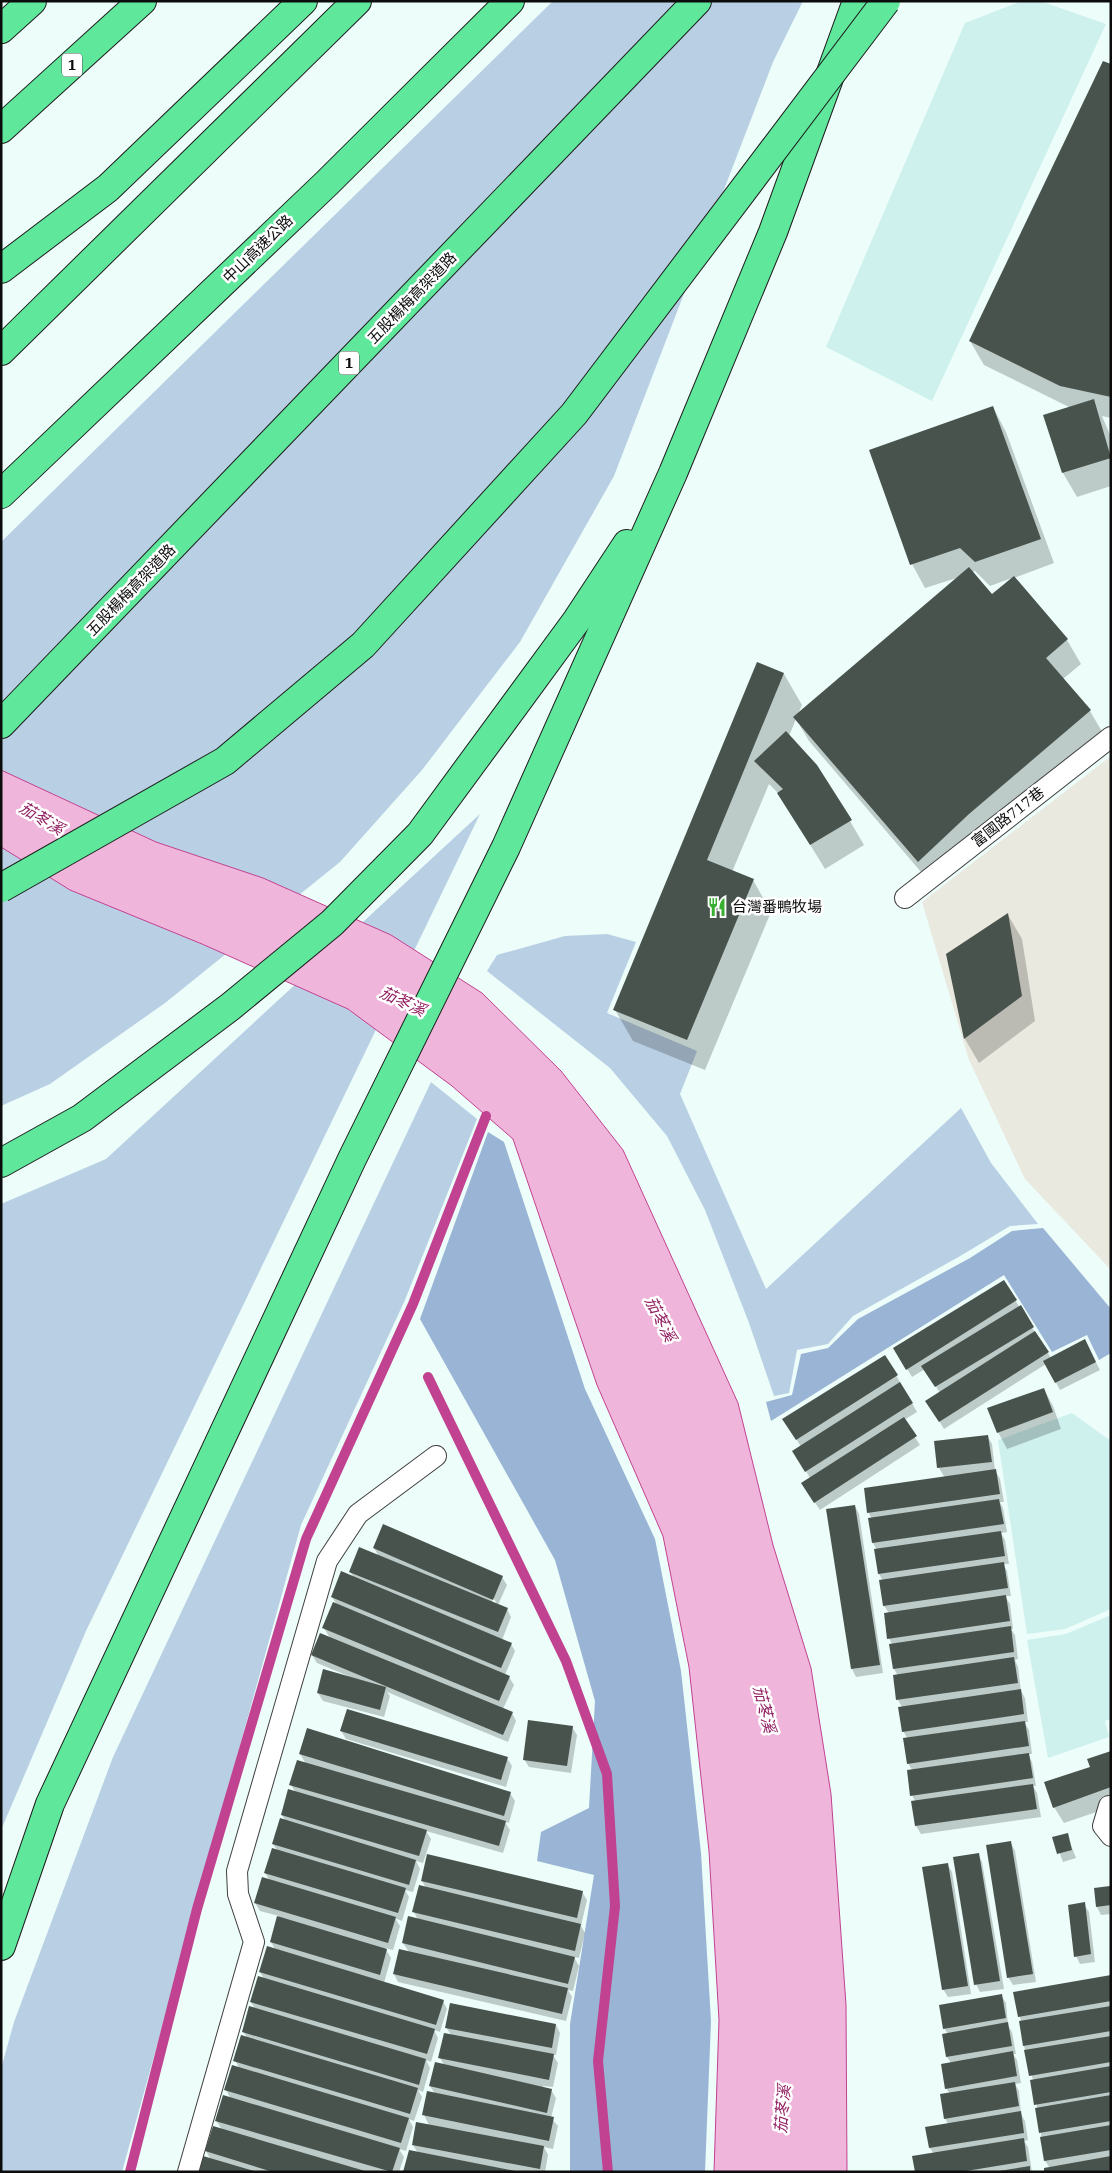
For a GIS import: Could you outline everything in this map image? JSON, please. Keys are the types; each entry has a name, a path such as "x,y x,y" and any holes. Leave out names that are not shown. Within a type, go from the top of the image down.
{"highway":[{"path":"1,29 32,1"},
{"name":"1","path":"1,129 142,1"},
{"path":"1,270 108,188 302,1"},
{"path":"1,351 357,1"},
{"name":"中山高速公路","path":"1,494 328,183 510,1"},
{"name":"五股楊梅高架道路","path":"1,724 697,1"},
{"path":"1,1946 50,1804 352,1159 506,847 673,473 773,232 857,1"},
{"path":"1,888 225,761 363,645 574,414 886,1"},
{"path":"1,1163 82,1118 230,1007 332,923 420,834 577,620 673,473"}],"lane":[{"name":"富國路717巷","path":"905,898 1111,737"},
{"path":"188,2172 254,1942 238,1894 237,1871 327,1561 358,1514 436,1456"},
{"path":"1111,1806 1109,1806 1104,1826 1111,1836"}],"shaded area":[{"path":"553,1 803,1 773,62 614,476 520,642 422,770 340,862 165,1003 50,1084 1,1106 1,542"},
{"path":"1022,1 1040,1 1106,24 932,401 826,347 965,23"},
{"path":"1111,756 1111,1270 1025,1179 969,1060 922,902"},
{"path":"480,814 86,1631 1,1830 1,1204 106,1159"},
{"path":"607,934 636,942 607,1013 697,1051 680,1094 766,1289 961,1108 991,1163 1038,1224 1010,1226 853,1316 828,1344 797,1350 789,1393 774,1396 749,1323 705,1210 667,1136 610,1068 487,971 497,955 565,936"},
{"path":"431,1082 477,1119 405,1300 301,1525 122,2172 1,2172 1,2069 14,2022 113,1757"},
{"path":"488,1132 504,1142 585,1389 655,1539 681,1671 701,1853 711,2021 705,2172 570,2172 570,2024 594,1875 537,1861 541,1832 589,1808 595,1701 555,1560 420,1319"},
{"path":"1043,1228 1111,1309 1111,1353 1099,1360 1087,1335 1052,1352 1004,1275 771,1421 766,1402 792,1395 801,1354 828,1348 858,1319 970,1258 1012,1231"},
{"path":"1072,1413 1111,1441 1111,1609 1065,1629 1027,1634 998,1440"},
{"path":"1111,1615 1111,1719 1105,1721 1109,1737 1048,1758 1027,1640 1066,1634"}],"water":[{"name":"茄苳溪","path":"1,770 156,842 263,878 391,935 482,993 561,1071 623,1150 738,1403 773,1545 811,1668 831,1794 846,2005 847,2172 714,2172 719,2020 709,1851 689,1667 663,1536 597,1385 513,1139 452,1086 348,1009 202,944 70,890 1,847"}],"building":[{"path":"1103,61 1111,64 1111,397 1060,386 969,341"},
{"path":"1094,399 1111,458 1062,473 1043,415"},
{"path":"993,406 1041,539 975,562 960,548 910,565 869,450"},
{"path":"969,567 992,594 1014,576 1068,639 1046,658 1091,710 969,814 918,862 793,717"},
{"path":"757,662 784,673 707,860 754,879 687,1040 613,1010"},
{"path":"786,731 817,765 852,820 810,845 777,793 783,789 754,761"},
{"path":"1008,913 1022,996 964,1039 946,954"},
{"path":"1004,1280 1017,1300 906,1370 893,1348"},
{"path":"1021,1305 1034,1327 935,1387 921,1366"},
{"path":"1035,1331 1049,1352 939,1422 925,1401"},
{"path":"1085,1339 1096,1362 1055,1383 1043,1361"},
{"path":"885,1355 898,1375 796,1440 782,1419"},
{"path":"900,1382 913,1403 805,1472 792,1451"},
{"path":"1044,1388 1053,1412 997,1433 987,1408"},
{"path":"904,1417 917,1436 814,1503 801,1483"},
{"path":"988,1435 992,1462 937,1468 934,1441"},
{"path":"996,1469 1000,1494 867,1513 864,1488"},
{"path":"999,1499 1004,1524 872,1543 868,1518"},
{"path":"855,1505 880,1665 851,1669 826,1509"},
{"path":"383,1524 503,1576 493,1600 373,1548"},
{"path":"1001,1531 1005,1556 878,1574 874,1549"},
{"path":"359,1547 508,1608 498,1632 349,1572"},
{"path":"1004,1562 1008,1588 883,1606 879,1580"},
{"path":"341,1571 512,1643 501,1668 331,1597"},
{"path":"1006,1595 1010,1621 887,1639 884,1613"},
{"path":"333,1602 510,1676 499,1701 322,1628"},
{"path":"1011,1626 1014,1652 893,1669 889,1644"},
{"path":"320,1633 513,1712 503,1735 311,1655"},
{"path":"1014,1657 1018,1683 896,1700 893,1675"},
{"path":"323,1669 386,1687 380,1710 317,1693"},
{"path":"1021,1689 1024,1714 902,1732 898,1707"},
{"path":"347,1709 508,1757 501,1780 340,1731"},
{"path":"528,1720 573,1726 567,1766 523,1760"},
{"path":"1025,1721 1029,1746 907,1764 903,1738"},
{"path":"307,1728 511,1792 504,1816 299,1754"},
{"path":"1111,1751 1111,1787 1053,1808 1044,1782 1090,1767 1087,1759"},
{"path":"1029,1753 1033,1778 910,1796 907,1770"},
{"path":"297,1760 506,1821 499,1846 289,1785"},
{"path":"1033,1784 1037,1809 915,1826 911,1801"},
{"path":"288,1789 427,1830 419,1856 281,1815"},
{"path":"280,1818 416,1860 409,1885 272,1844"},
{"path":"1068,1833 1072,1850 1057,1854 1052,1837"},
{"path":"1011,1841 1033,1974 1007,1978 986,1845"},
{"path":"272,1848 406,1888 398,1913 264,1873"},
{"path":"979,1853 1000,1981 974,1985 953,1857"},
{"path":"427,1854 583,1891 577,1918 421,1881"},
{"path":"948,1863 968,1986 942,1990 922,1867"},
{"path":"262,1877 396,1917 388,1943 254,1903"},
{"path":"419,1885 581,1924 575,1951 412,1912"},
{"path":"1110,1886 1111,1905 1096,1907 1094,1888"},
{"path":"1085,1902 1091,1954 1074,1957 1068,1905"},
{"path":"277,1916 387,1949 380,1975 270,1942"},
{"path":"408,1916 575,1957 568,1984 402,1943"},
{"path":"267,1946 444,2000 436,2025 259,1972"},
{"path":"399,1949 568,1988 562,2014 393,1974"},
{"path":"1111,1975 1111,2001 1018,2017 1013,1992"},
{"path":"258,1976 435,2029 427,2054 250,2002"},
{"path":"1002,1994 1006,2018 943,2029 939,2005"},
{"path":"450,2003 556,2024 552,2048 445,2028"},
{"path":"249,2006 426,2059 419,2085 242,2032"},
{"path":"1111,2006 1111,2031 1023,2046 1019,2021"},
{"path":"1008,2022 1012,2046 946,2057 942,2034"},
{"path":"444,2033 554,2054 549,2080 438,2058"},
{"path":"241,2035 418,2088 410,2114 233,2061"},
{"path":"1111,2036 1111,2062 1029,2076 1024,2050"},
{"path":"1013,2051 1017,2076 945,2089 941,2064"},
{"path":"435,2062 552,2089 547,2113 429,2086"},
{"path":"232,2065 409,2118 401,2143 224,2090"},
{"path":"1111,2066 1111,2092 1034,2105 1030,2080"},
{"path":"1015,2082 1019,2106 944,2119 940,2094"},
{"path":"427,2091 554,2117 549,2141 422,2115"},
{"path":"223,2095 400,2148 392,2172 215,2121"},
{"path":"1111,2095 1111,2121 1039,2133 1035,2108"},
{"path":"1021,2111 1024,2133 929,2148 925,2127"},
{"path":"416,2122 544,2146 540,2169 412,2145"},
{"path":"1111,2125 1111,2150 1044,2161 1040,2137"},
{"path":"213,2126 365,2172 273,2172 205,2151"},
{"path":"1024,2138 1027,2161 960,2172 915,2172 912,2156"},
{"path":"409,2150 515,2171 403,2172"},
{"path":"203,2156 254,2171 254,2172 199,2172"},
{"path":"1111,2156 1111,2172 1044,2172 1044,2168"},
{"path":"1030,2166 1030,2172 999,2172 999,2171"}],"waterway":[{"path":"130,2172 197,1909 306,1539 413,1304 486,1116"},
{"path":"428,1377 566,1661 607,1774 615,1906 598,2061 608,2172"}],"place":[{"name":"台灣番鴨牧場","path":"717,907"}]}
